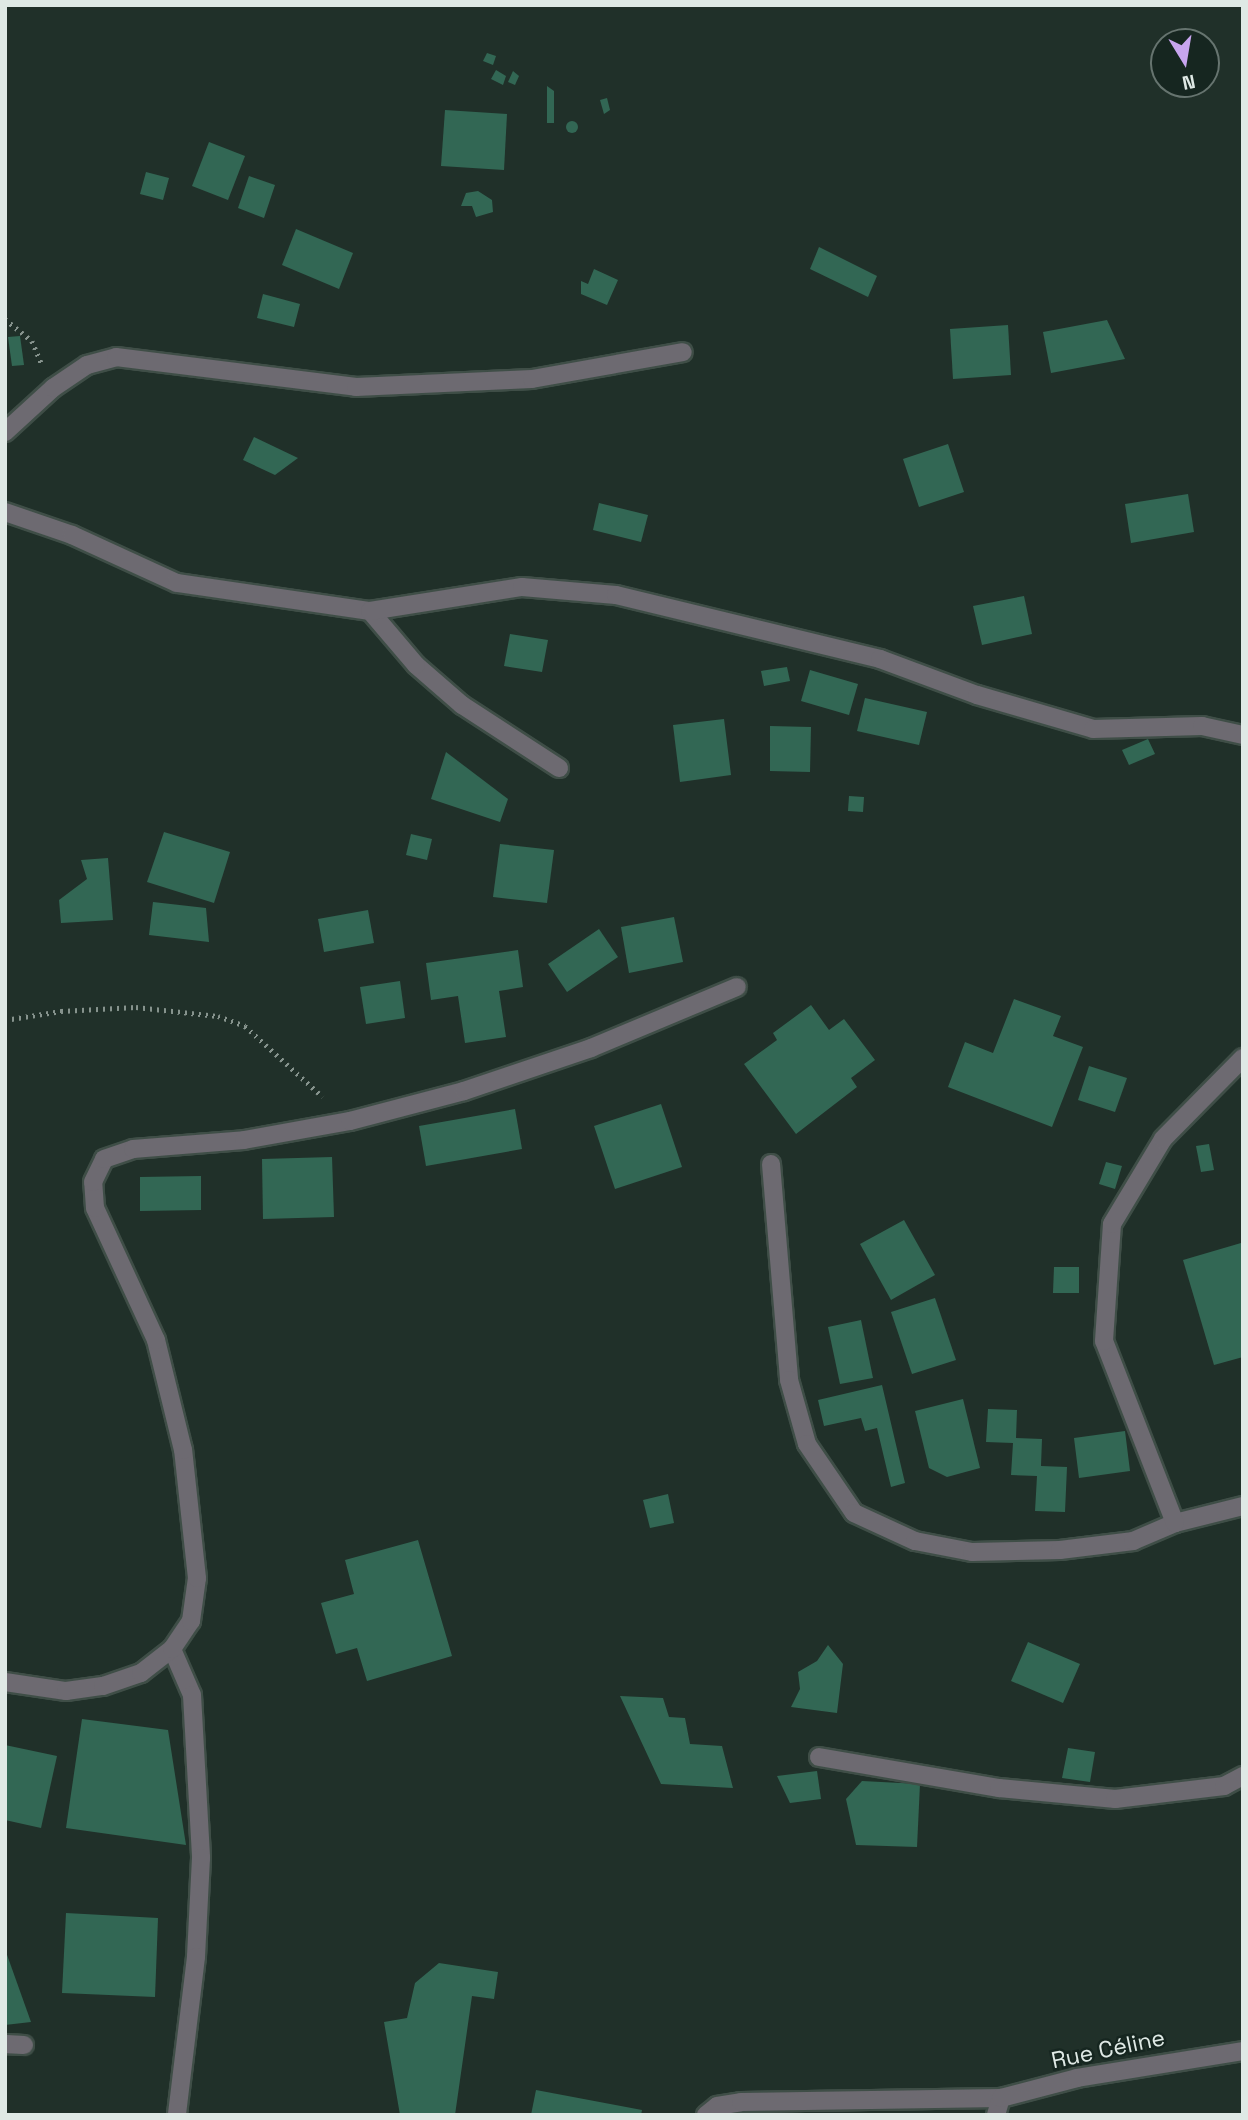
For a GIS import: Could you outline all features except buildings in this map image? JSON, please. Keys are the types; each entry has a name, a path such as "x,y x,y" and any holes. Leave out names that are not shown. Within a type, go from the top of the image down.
{"street":[{"path":"5,432 52,388 87,365 116,357 356,387 533,379 683,352"},
{"path":"5,512 72,534 177,583 370,611 522,587 616,595 880,659 977,695 1093,729 1202,726 1243,734"},
{"path":"370,611 416,665 462,705 559,768"},
{"path":"5,1682 66,1691 103,1686 141,1673 172,1649 191,1621 198,1578 183,1450 156,1340 96,1208 93,1182 104,1159 133,1149 244,1139 350,1121 464,1091 592,1048 737,987"},
{"path":"1175,1523 1104,1341 1112,1224 1163,1139 1243,1058"},
{"path":"771,1164 789,1380 807,1444 854,1513 915,1541 972,1552 1060,1550 1133,1541 1175,1523 1243,1506"},
{"path":"172,1649 192,1695 201,1858 196,1957 177,2115"},
{"path":"819,1757 999,1788 1115,1798 1224,1786 1243,1776"},
{"path":"5,2044 24,2045"},
{"name":"Rue Céline","path":"706,2115 717,2106 741,2102 999,2106 1118,2070 1243,2051"}],"path":[{"path":"5,319 32,341 52,388"},
{"path":"5,1020 136,1007 218,1016 245,1026 350,1121"}]}
